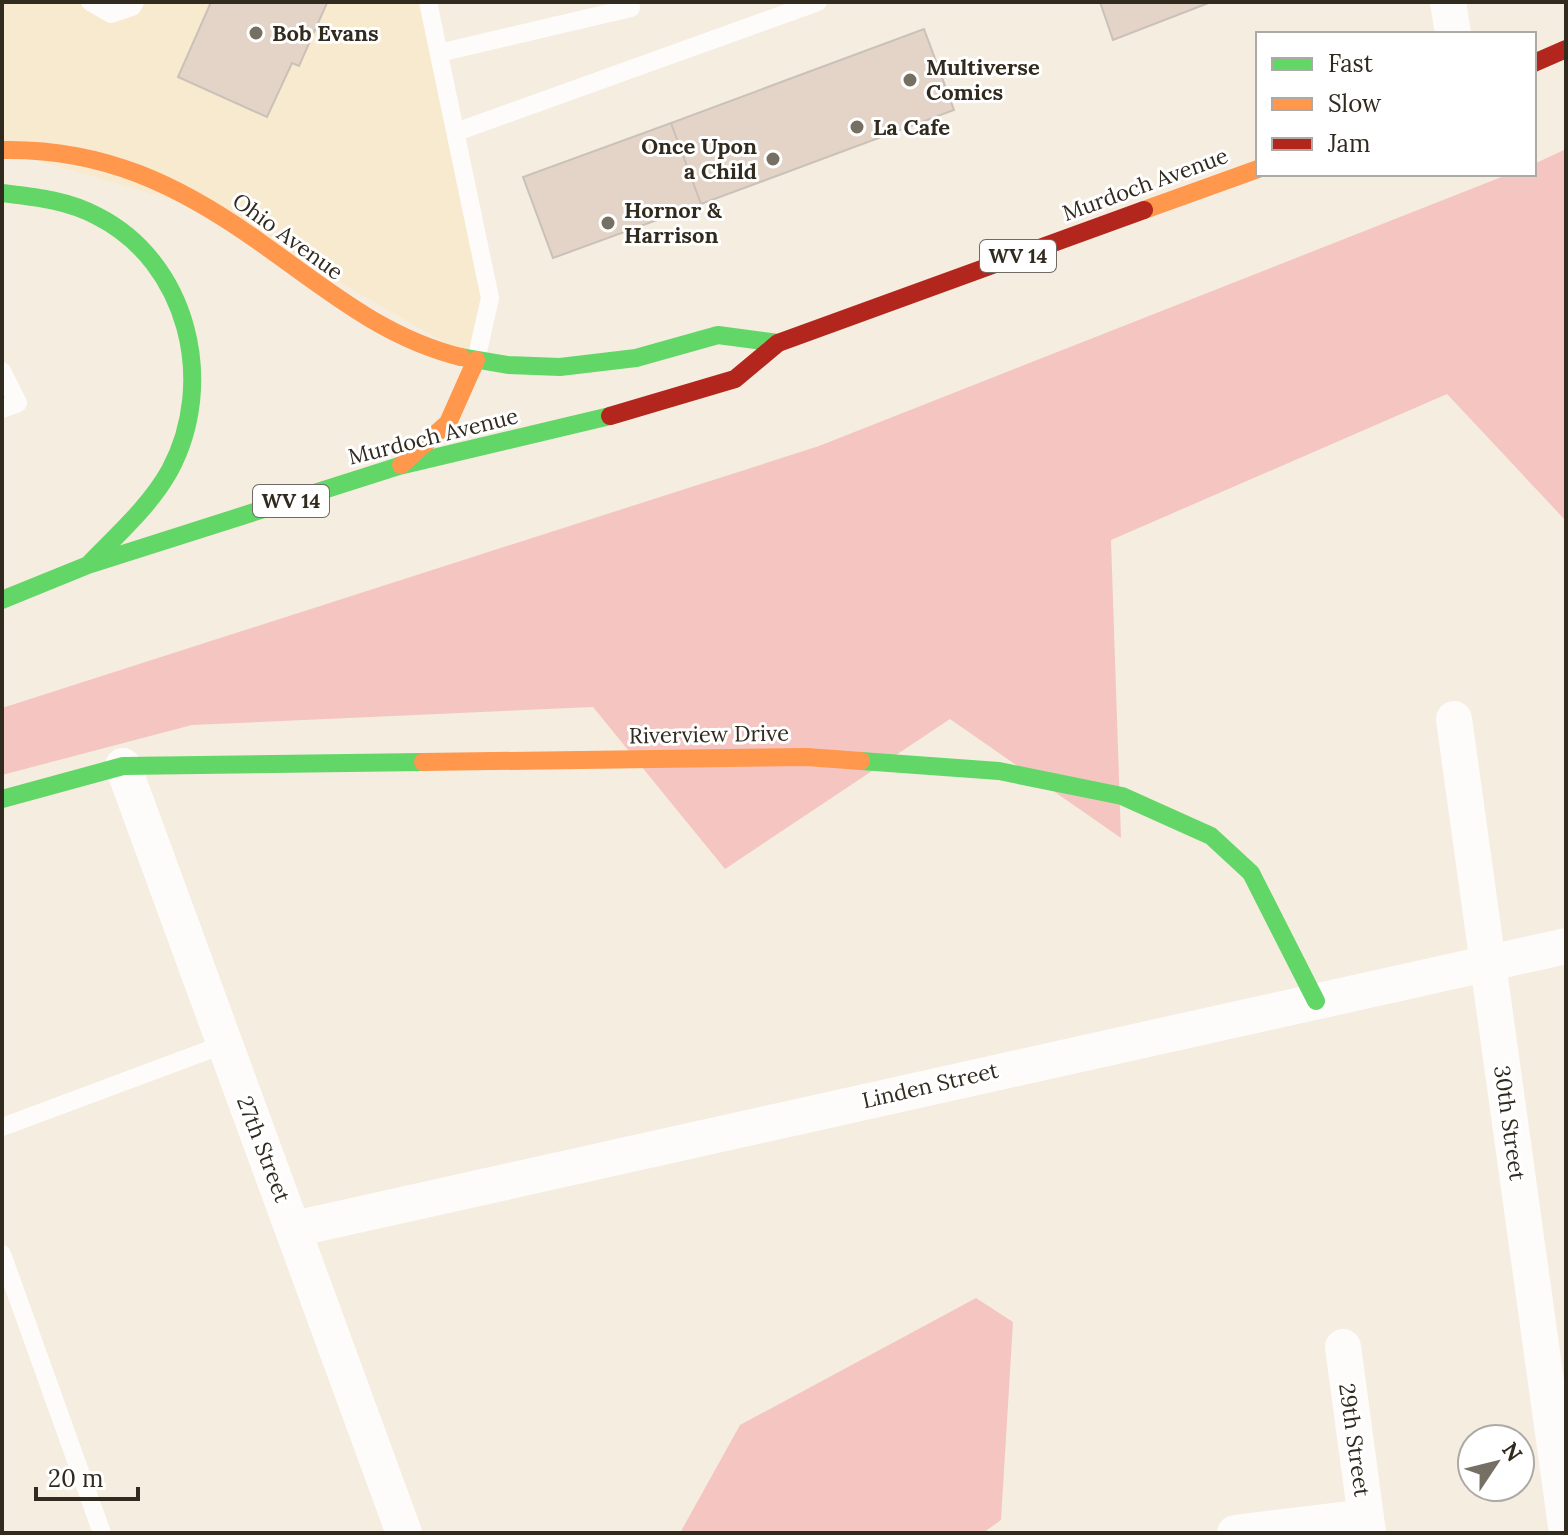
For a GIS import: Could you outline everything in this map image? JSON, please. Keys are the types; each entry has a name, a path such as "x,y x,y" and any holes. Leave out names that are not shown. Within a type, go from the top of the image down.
{"main road":[{"path":"1536,62 1566,49"},
{"name":"Ohio Avenue","path":"2,150 87,156 150,176 220,214 339,303 421,345 476,360 544,369"},
{"name":"Murdoch Avenue","path":"2,600 88,565 399,466 587,423 735,379 778,343 1256,170"},
{"path":"2,193 76,206 113,225 149,255 174,293 190,331 195,384 191,410 176,456 153,497 88,565"},
{"name":"Murdoch Avenue","path":"544,369 634,358 719,335 778,343"},
{"path":"399,466 448,423 476,360"},
{"name":"Riverview Drive","path":"2,799 123,766 807,757 999,771 1122,796 1211,836 1251,873 1316,1001"}],"street":[{"path":"1448,2 1453,32"},
{"name":"30th Street","path":"1454,719 1566,1526"},
{"name":"27th Street","path":"123,766 294,1229 400,1532"},
{"name":"Linden Street","path":"294,1229 1566,946"},
{"name":"29th Street","path":"1343,1347 1367,1525"},
{"path":"1235,1533 1367,1525"}],"lane":[{"path":"90,2 111,14 132,7 135,2"},
{"path":"428,2 490,298 476,360"},
{"path":"456,132 818,2"},
{"path":"439,53 631,8"},
{"path":"2,371 18,403 2,409"},
{"path":"2,1127 225,1044"},
{"path":"2,1254 102,1533"}],"shaded area":[{"path":"2,2 428,2 490,298 476,360 220,214 2,150"},
{"path":"1566,149 1566,521 1447,394 1111,540 1121,838 950,719 725,869 593,707 192,725 2,775 2,708 819,446 1504,176 1536,176 1536,163"},
{"path":"976,1298 1013,1322 1001,1520 983,1533 680,1533 740,1425"}],"building":[{"name":"Bob Evans","path":"211,2 327,3 299,66 292,63 267,117 178,77"},
{"path":"1100,2 1211,2 1113,40"},
{"path":"924,29 954,110 701,204 671,123"},
{"path":"671,123 701,204 553,258 523,177"}],"traffic: fast":[{"path":"2,193 74,206 97,216 128,237 153,263 172,293 185,327 192,363 191,400 184,436 170,470 153,496 90,563"},
{"path":"461,357 508,365 560,367 636,358 718,335 778,343"},
{"path":"2,600 88,565 399,466 610,416"},
{"path":"861,761 999,771 1122,796 1211,836 1251,873 1316,1001"},
{"path":"2,799 123,766 423,762"}],"traffic: slow":[{"path":"2,150 74,156 139,174 231,222 380,324 406,338 461,357"},
{"path":"1144,210 1256,170"},
{"path":"401,465 448,423 476,360"},
{"path":"423,762 807,757 861,761"}],"traffic: jam":[{"path":"1536,62 1566,49"},
{"path":"610,416 735,379 778,343 1144,210"}],"place":[{"name":"Bob Evans","path":"256,33"},
{"name":"Multiverse Comics","path":"910,80"},
{"name":"La Cafe","path":"857,127"},
{"name":"Once Upon a Child","path":"773,159"},
{"name":"Hornor & Harrison","path":"608,223"}]}
